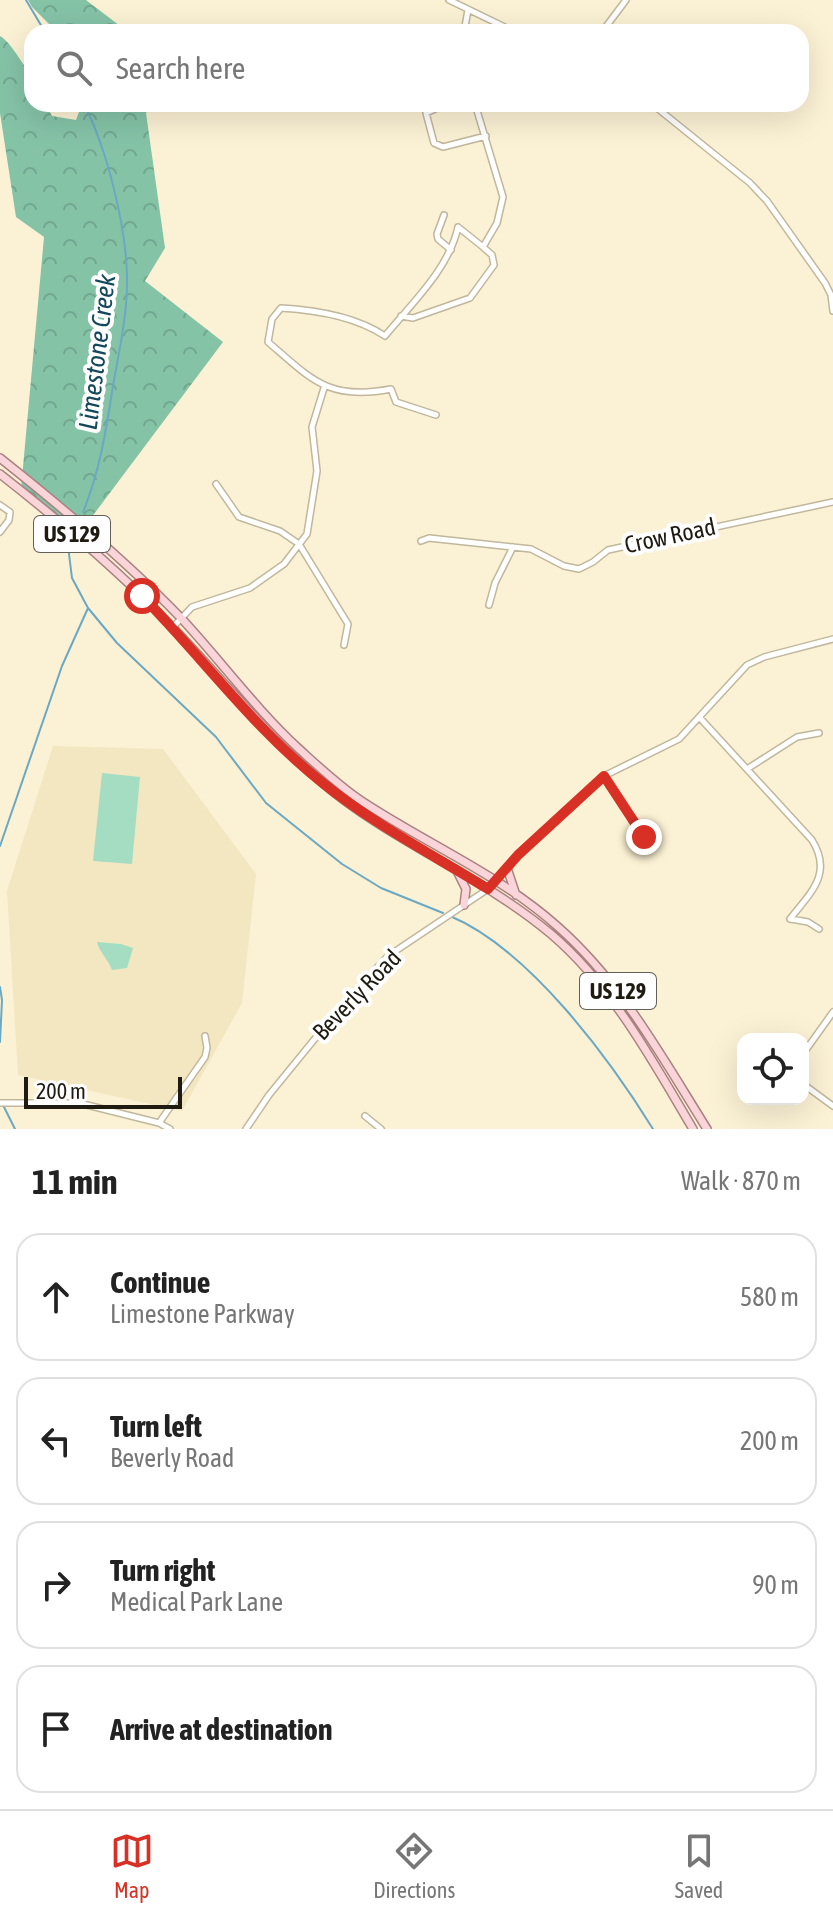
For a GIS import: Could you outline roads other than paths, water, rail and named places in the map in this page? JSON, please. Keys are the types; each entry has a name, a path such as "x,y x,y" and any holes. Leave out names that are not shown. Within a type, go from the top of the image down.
{"main road":[{"name":"US 129","path":"0,458 74,519 180,618 266,716 328,774 361,801 496,882 556,924 603,971 648,1033 707,1129"},
{"name":"US 129","path":"0,474 108,563 173,627 258,723 322,783 356,808 488,889 550,933 604,990 634,1030 693,1129"},
{"path":"454,868 465,883 464,905"},
{"path":"507,868 517,897"}],"street":[{"path":"449,0 498,24"},
{"path":"608,24 626,0"},
{"path":"465,24 468,10"},
{"path":"428,112 434,143 443,147 486,136"},
{"path":"478,112 503,197 497,223 483,247"},
{"path":"662,112 741,175 767,201 825,283 831,295 833,311"},
{"path":"444,215 438,239 451,250"},
{"path":"401,316 413,318 470,298 494,265 492,255 458,227 451,250 385,336 351,319 281,308 272,319 268,342 324,388 363,395 391,389 396,402 436,415"},
{"path":"173,627 192,607 250,588 284,564 307,534 308,512 317,471 312,427 324,388"},
{"path":"216,484 239,517 280,531 299,544 348,624 344,645"},
{"name":"Crow Road","path":"421,541 429,538 531,549 564,566 579,569 608,550 833,502"},
{"path":"0,505 10,512 10,517 0,532"},
{"path":"489,605 495,583 513,547"},
{"name":"Beverly Road","path":"246,1129 269,1095 344,1003 388,956 488,889 568,807 604,776 673,743 747,665 764,657 833,639"},
{"path":"700,718 820,852 818,883 790,919 803,920 819,929"},
{"path":"747,769 797,737 819,733"},
{"path":"604,776 644,837"},
{"path":"809,1046 833,1012"},
{"path":"159,1123 205,1057 205,1036"},
{"path":"809,1088 833,1106"},
{"path":"0,1103 79,1103 159,1123 170,1129"},
{"path":"365,1116 381,1129"}],"waterway":[{"name":"Limestone Creek","path":"26,0 40,24"},
{"name":"Limestone Creek","path":"83,512 105,434 127,290 126,256 114,188 88,112"},
{"path":"71,541 72,578 88,608 117,643 216,737 266,803 342,864 381,888 443,913"},
{"name":"Limestone Creek","path":"0,846 62,666 88,608"},
{"path":"450,916 509,953 565,1008 614,1070 653,1129"},
{"name":"Limestone Creek","path":"0,987 0,1042"},
{"name":"Limestone Creek","path":"4,1107 15,1129"}]}
